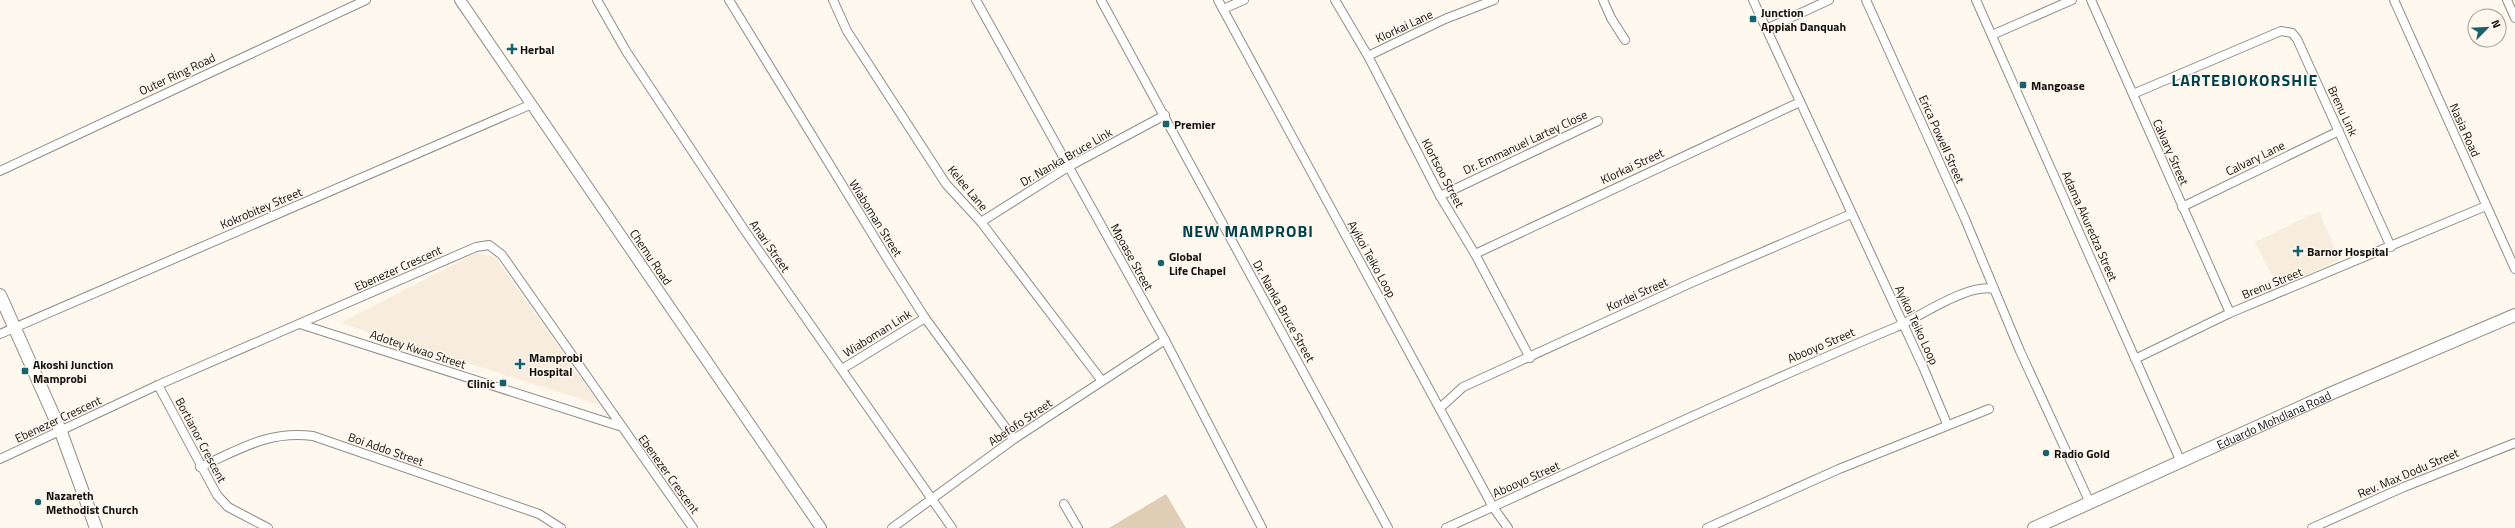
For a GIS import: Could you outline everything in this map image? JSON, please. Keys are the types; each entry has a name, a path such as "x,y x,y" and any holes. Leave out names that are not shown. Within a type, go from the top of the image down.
{"main road":[{"path":"0,295 61,432 96,528"},
{"name":"Eduardo Mohdlana Road","path":"2039,527 2061,515 2332,393 2515,315"},
{"path":"2055,528 2061,515"}],"street":[{"name":"Outer Ring Road","path":"0,171 366,0"},
{"name":"Chemu Road","path":"460,0 822,528"},
{"name":"Anari Street","path":"597,0 659,101 743,228 952,528"},
{"name":"Wiaboman Street","path":"729,0 865,224 925,318 1014,439"},
{"name":"Kelee Lane","path":"833,0 846,31 946,184 981,222 1102,381"},
{"name":"Mpoase Street","path":"976,0 1165,340 1262,528"},
{"name":"Dr. Nanka Bruce Street","path":"1101,0 1165,115 1388,528"},
{"name":"Ayikoi Teiko Loop","path":"1218,0 1493,507 1508,528"},
{"path":"1223,9 1244,0"},
{"name":"Klortsoo Street","path":"1335,0 1368,56 1440,196 1475,254 1530,358"},
{"name":"Klorkai Lane","path":"1368,56 1445,19 1494,0"},
{"path":"1603,0 1611,18 1625,40"},
{"name":"Ayikoi Teiko Loop","path":"1753,0 1903,324 1947,424"},
{"path":"1766,29 1830,0"},
{"name":"Erica Powell Street","path":"1866,0 1978,248 1994,289"},
{"name":"Adama Akuredza Street","path":"1976,0 2181,462"},
{"path":"1992,35 2072,0"},
{"name":"Calvary Street","path":"2091,0 2230,313"},
{"name":"Nasia Road","path":"2394,0 2515,269"},
{"path":"2507,0 2515,18"},
{"name":"Brenu Link","path":"2133,94 2261,39 2287,31 2297,39 2391,247"},
{"name":"Klorkai Street","path":"1475,254 1800,102"},
{"name":"Kokrobitey Street","path":"0,334 532,104"},
{"name":"Dr. Nanka Bruce Link","path":"981,222 1068,167 1165,115"},
{"name":"Dr. Emmanuel Lartey Close","path":"1440,196 1598,121"},
{"name":"Calvary Lane","path":"2182,207 2339,131"},
{"name":"Brenu Street","path":"2135,359 2230,313 2486,206"},
{"name":"Kordei Street","path":"1440,408 1463,387 1530,358 1693,282 1851,214"},
{"name":"Ebenezer Crescent","path":"0,459 61,432 158,385 476,247 489,245 502,255 619,426 693,528"},
{"name":"Abooyo Street","path":"1446,528 1793,370 1903,324 1971,292 1986,287 1994,289"},
{"path":"1994,289 2090,503"},
{"name":"Wiaboman Link","path":"842,369 925,318"},
{"name":"Adotey Kwao Street","path":"300,324 619,426"},
{"name":"Abefofo Street","path":"892,528 1014,439 1165,340"},
{"name":"Bortianor Crescent","path":"158,385 200,467 217,495 228,507 268,528"},
{"path":"1707,528 1947,424 1989,409"},
{"name":"Boi Addo Street","path":"200,467 270,436 292,433 313,436 539,514 561,528"},
{"name":"Rev. Max Dodu Street","path":"2312,528 2404,487 2515,443"},
{"path":"1064,504 1078,528"}],"shaded area":[{"name":"Barnor Hospital","path":"2319,211 2340,260 2278,287 2255,242"},
{"name":"Mamprobi Hospital","path":"476,253 495,257 600,405 340,323"},
{"path":"1166,494 1186,528 1109,528"}],"place":[{"name":"Junction Appiah Danquah","path":"1753,19"},
{"name":"Herbal","path":"512,49"},
{"name":"Mangoase","path":"2023,85"},
{"name":"Premier","path":"1166,124"},
{"name":"Barnor Hospital","path":"2298,251"},
{"name":"Global Life Chapel","path":"1161,263"},
{"name":"Mamprobi Hospital","path":"520,364"},
{"name":"Akoshi Junction Mamprobi","path":"25,371"},
{"name":"Clinic","path":"503,383"},
{"name":"Radio Gold","path":"2046,453"},
{"name":"Nazareth Methodist Church","path":"38,502"}],"district":[{"name":"LARTEBIOKORSHIE","path":"2245,80"},
{"name":"NEW MAMPROBI","path":"1248,231"}]}
